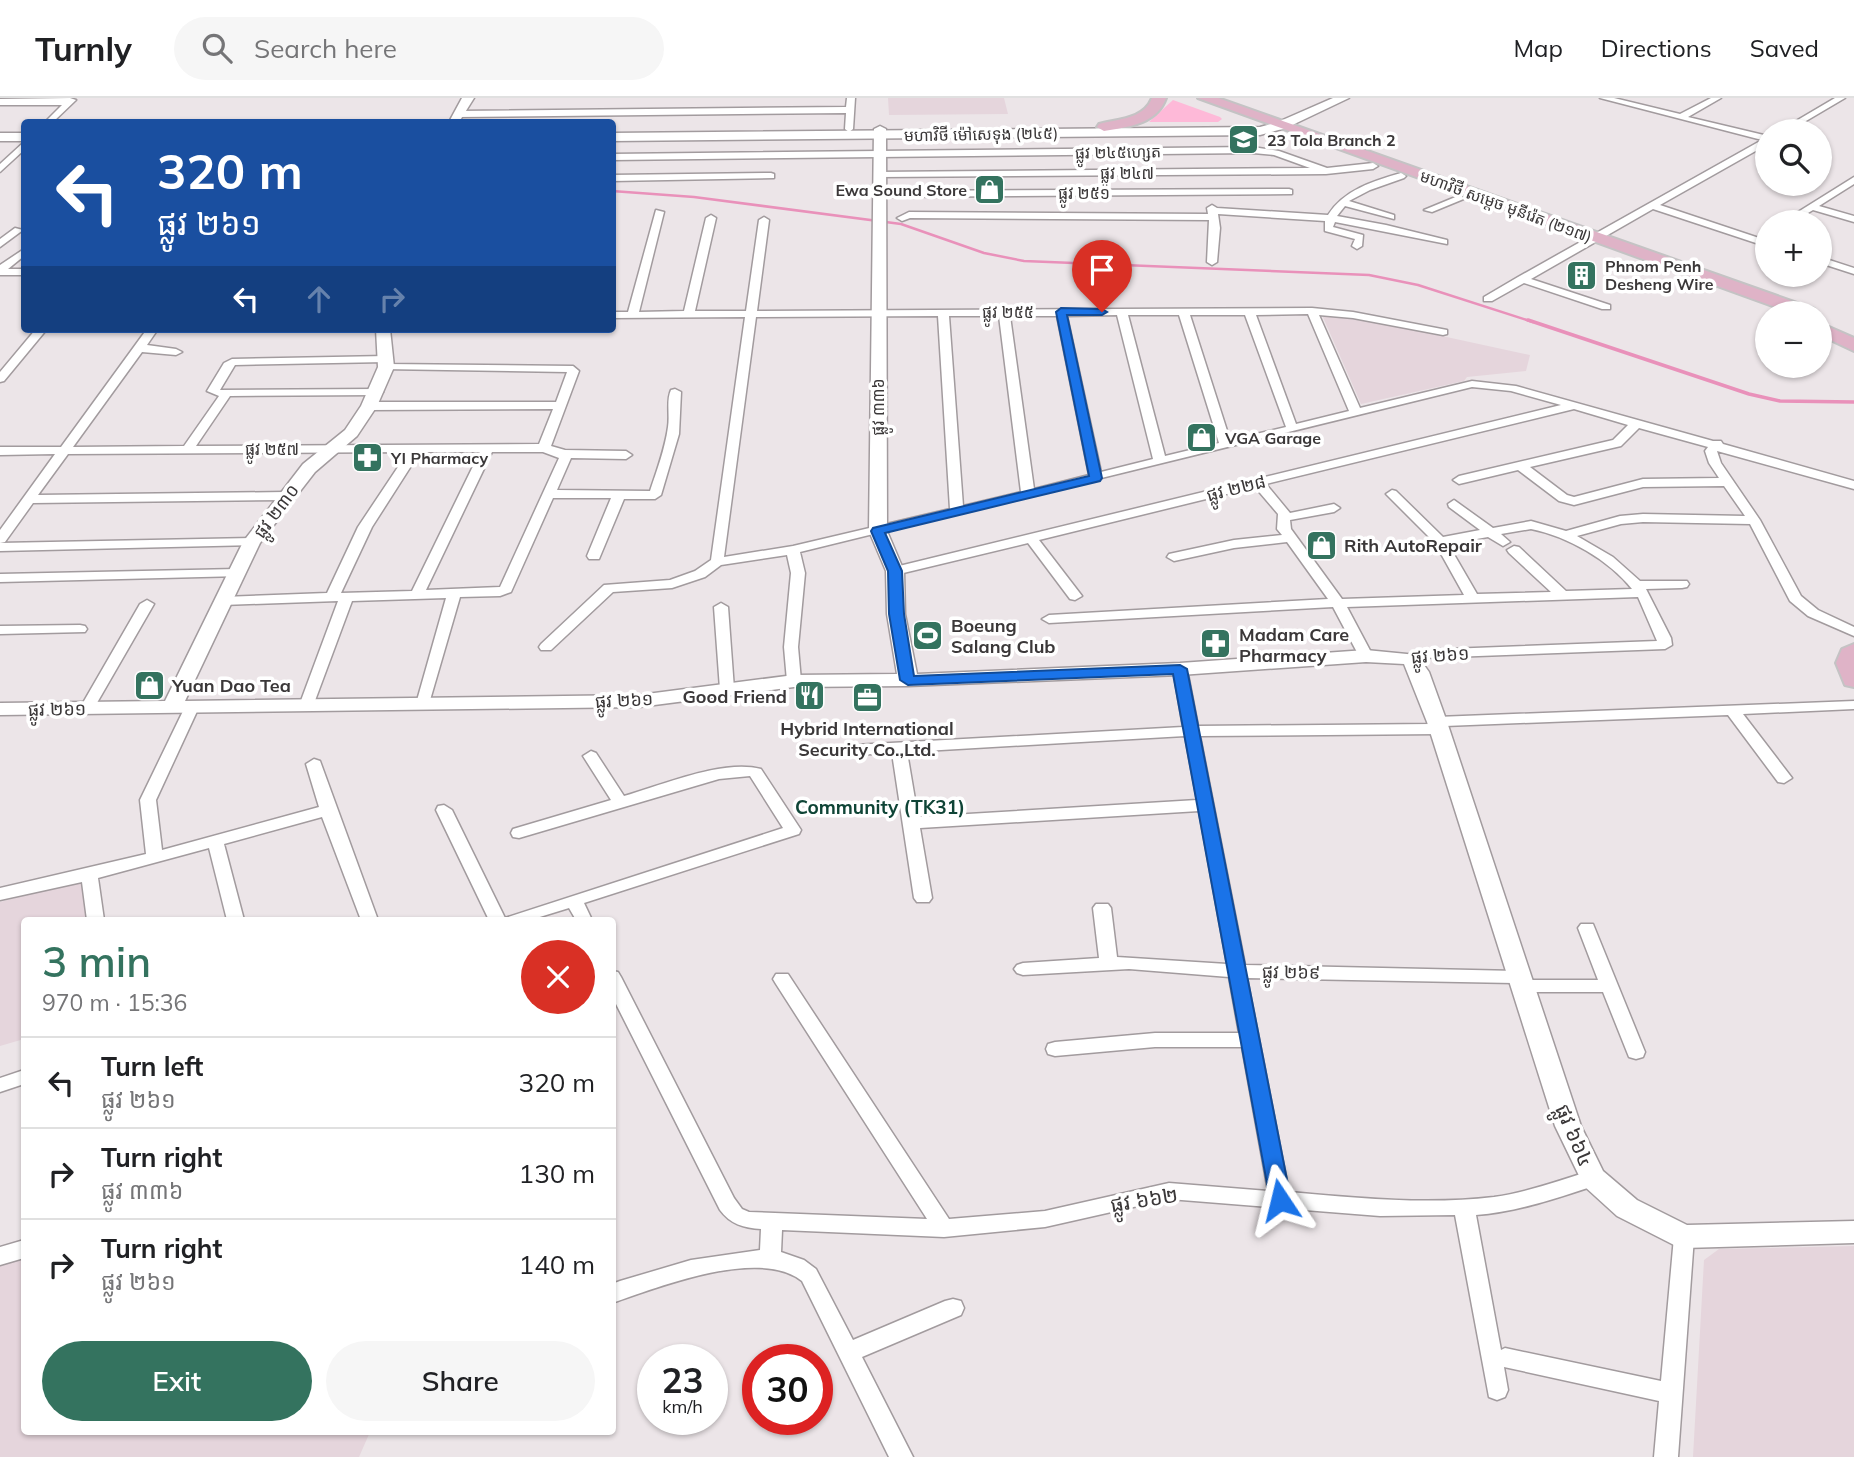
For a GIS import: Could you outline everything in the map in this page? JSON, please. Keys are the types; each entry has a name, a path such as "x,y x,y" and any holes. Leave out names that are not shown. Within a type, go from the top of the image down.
{"main road":[{"path":"1104,127 1146,115 1159,103 1159,98"},
{"name":"មហាវិថី សម្តេច មុនីរ៉េត (២១៧)","path":"1185,98 1270,125 1592,240 1755,303"},
{"name":"មហាវិថី ម៉ៅសេទុង (២៤៥)","path":"616,131 849,129 880,132 1270,125 1326,98"},
{"name":"មហាវិថី ម៉ៅសេទុង (២៤៥)","path":"616,137 1270,125 1343,98"},
{"name":"មហាវិថី សម្តេច មុនីរ៉េត (២១៧)","path":"1212,99 1373,166 1461,198 1772,301"},
{"path":"0,137 21,137"},
{"path":"0,144 21,144"},
{"path":"1832,322 1854,330"},
{"path":"1832,333 1854,343"},
{"path":"1854,651 1850,654 1848,663 1854,680"}],"street":[{"path":"457,118 468,98"},
{"path":"849,129 851,98"},
{"path":"1604,98 1755,137"},
{"path":"1681,117 1717,98"},
{"path":"1804,119 1841,98"},
{"path":"0,102 72,100"},
{"path":"51,119 72,100"},
{"path":"457,118 555,109 850,110"},
{"path":"551,119 555,109"},
{"name":"ផ្លូវ ៣៣៦","path":"880,132 878,531 895,571 897,614 908,680"},
{"path":"0,169 21,147"},
{"path":"1488,299 1755,147"},
{"name":"ផ្លូវ ២៤៥ហ្សេត","path":"616,157 1253,150 1276,153 1326,171"},
{"path":"714,176 717,156"},
{"name":"ផ្លូវ ២៤៧","path":"880,174 1326,171 1373,166"},
{"path":"1200,172 1213,214 1213,262"},
{"path":"616,178 771,176"},
{"path":"1370,223 1359,242 1329,230 1330,218 1342,202 1358,192 1401,176"},
{"path":"1807,210 1849,188 1854,180"},
{"path":"1256,192 1261,204"},
{"name":"ផ្លូវ ២៥១","path":"880,194 1289,192"},
{"path":"1429,210 1461,198"},
{"path":"1342,202 1391,217"},
{"path":"1653,206 1755,237"},
{"path":"1812,207 1854,219"},
{"path":"633,315 659,212"},
{"path":"902,218 909,215 1279,212 1370,223 1443,242"},
{"path":"689,315 711,218"},
{"path":"717,562 765,220"},
{"path":"0,244 18,230"},
{"path":"0,271 21,254"},
{"path":"1832,264 1854,271"},
{"path":"0,271 21,272"},
{"path":"1521,279 1606,307"},
{"path":"1249,311 1292,428"},
{"path":"1312,311 1356,413"},
{"name":"ផ្លូវ ២៥៥","path":"616,316 1312,311 1366,317 1443,332"},
{"path":"943,312 957,511"},
{"path":"1004,312 1028,494"},
{"path":"1061,312 1096,478"},
{"path":"1122,312 1160,462"},
{"path":"1183,312 1226,445"},
{"path":"0,379 39,333"},
{"path":"0,539 150,333"},
{"name":"ផ្លូវ ២៣០","path":"172,707 252,542 309,467 351,433 373,399 386,363 383,333"},
{"path":"138,348 176,352"},
{"path":"544,448 562,405 573,371 564,366 232,362 213,391 562,405"},
{"path":"546,647 609,588 672,584 699,574 717,562 793,550 878,531 1472,384 1512,388 1854,485"},
{"path":"549,494 655,495 666,463 676,412 673,399 675,392"},
{"path":"188,449 228,393"},
{"name":"ផ្លូវ ២២៨","path":"895,571 1576,405"},
{"path":"1459,480 1617,443 1637,423"},
{"path":"1717,444 1711,451 1715,463 1754,520 1795,598 1813,613 1854,632"},
{"path":"306,706 339,598 365,527 417,448"},
{"path":"416,596 488,448"},
{"name":"ផ្លូវ ២៥៧","path":"0,451 544,448 564,454 626,455"},
{"path":"223,601 495,594 506,589 565,458 564,454"},
{"path":"1521,466 1563,498 1574,501 1643,483 1729,482"},
{"path":"1258,483 1284,514 1284,529 1338,603 1366,656"},
{"path":"1392,494 1440,541 1473,599"},
{"path":"594,556 619,495"},
{"path":"29,499 285,496"},
{"path":"1454,504 1492,531 1563,596"},
{"path":"1283,518 1334,508"},
{"path":"1563,536 1620,520 1643,518 1754,520"},
{"path":"1440,541 1531,525 1542,526 1605,559 1639,589"},
{"path":"1031,538 1075,596"},
{"path":"1174,557 1234,544 1291,538"},
{"path":"0,547 252,542"},
{"path":"793,550 798,573 792,626 794,681"},
{"path":"0,578 237,573"},
{"path":"1049,619 1338,603 1563,596 1682,584"},
{"name":"ផ្លូវ ២៦១","path":"0,709 639,701 794,681 908,680 1180,669 1366,656 1410,659 1422,654 1665,645 1639,589"},
{"path":"423,704 454,594"},
{"path":"87,708 147,604"},
{"path":"721,607 727,689"},
{"path":"0,630 80,629"},
{"name":"ផ្លូវ ៦៦៤","path":"1410,659 1419,672 1438,725 1568,1126 1593,1178 1628,1208 1684,1237 1854,1232"},
{"path":"1180,669 1280,1200"},
{"path":"854,750 1191,731 1438,725 1854,705"},
{"path":"155,859 148,800 192,707"},
{"path":"1732,710 1784,778"},
{"path":"899,748 923,898"},
{"path":"592,756 620,802"},
{"path":"314,764 328,810 369,917"},
{"path":"519,833 718,774 745,770 755,772 793,830 522,917"},
{"path":"911,823 1205,805"},
{"path":"0,894 89,876 328,810"},
{"path":"444,810 496,917"},
{"path":"216,843 235,917"},
{"path":"89,876 96,917"},
{"path":"574,901 582,917"},
{"path":"1102,908 1109,964"},
{"path":"1587,928 1636,1052"},
{"name":"ផ្លូវ ២៦៩","path":"1023,970 1109,964 1519,981"},
{"path":"782,979 944,1228"},
{"path":"1519,981 1610,986"},
{"name":"ផ្លូវ ៦៦២","path":"616,985 727,1204 735,1215 749,1220 944,1228 1045,1219 1169,1192 1380,1208 1464,1207 1519,1199 1593,1178"},
{"path":"1055,1049 1154,1040 1250,1040"},
{"path":"0,1085 21,1078"},
{"path":"1464,1207 1497,1390"},
{"path":"770,1259 772,1222"},
{"path":"1666,1457 1684,1237"},
{"path":"0,1256 21,1250"},
{"path":"616,1293 708,1266 770,1259 799,1266 809,1275 901,1457"},
{"path":"849,1352 953,1308"},
{"path":"1505,1358 1671,1393"}],"shaded area":[{"path":"888,98 1004,98 1008,114 889,115"},
{"path":"1173,100 1222,119 1218,122 1149,122"},
{"path":"1322,315 1373,321 1530,355 1526,371 1467,377 1464,381 1361,404"},
{"path":"84,880 90,917 21,917 21,1040 0,1046 0,902"},
{"path":"1854,1246 1854,1457 1693,1457 1704,1260 1719,1249"},
{"path":"21,1258 21,1435 369,1435 359,1457 0,1457 0,1264"}],"waterway":[{"path":"616,191 694,197 901,224 984,253 1024,261 1369,275 1418,285 1533,322"},
{"path":"1528,320 1749,394 1780,401 1854,402"}],"place":[{"name":"23 Tola Branch 2","path":"1244,140"},
{"name":"Ewa Sound Store","path":"990,190"},
{"name":"Phnom Penh Desheng Wire","path":"1582,275"},
{"name":"VGA Garage","path":"1202,438"},
{"name":"YI Pharmacy","path":"368,458"},
{"name":"Rith AutoRepair","path":"1321,545"},
{"name":"Boeung Salang Club","path":"928,635"},
{"name":"Madam Care Pharmacy","path":"1216,644"},
{"name":"Yuan Dao Tea","path":"149,685"},
{"name":"Good Friend","path":"810,696"},
{"name":"Hybrid International Security Co.,Ltd.","path":"867,698"}],"district":[{"name":"Community (TK31)","path":"880,807"}],"route":[{"path":"1102,312 1061,312 1096,478 878,531 895,571 897,614 908,680 1180,669 1280,1200"}]}
